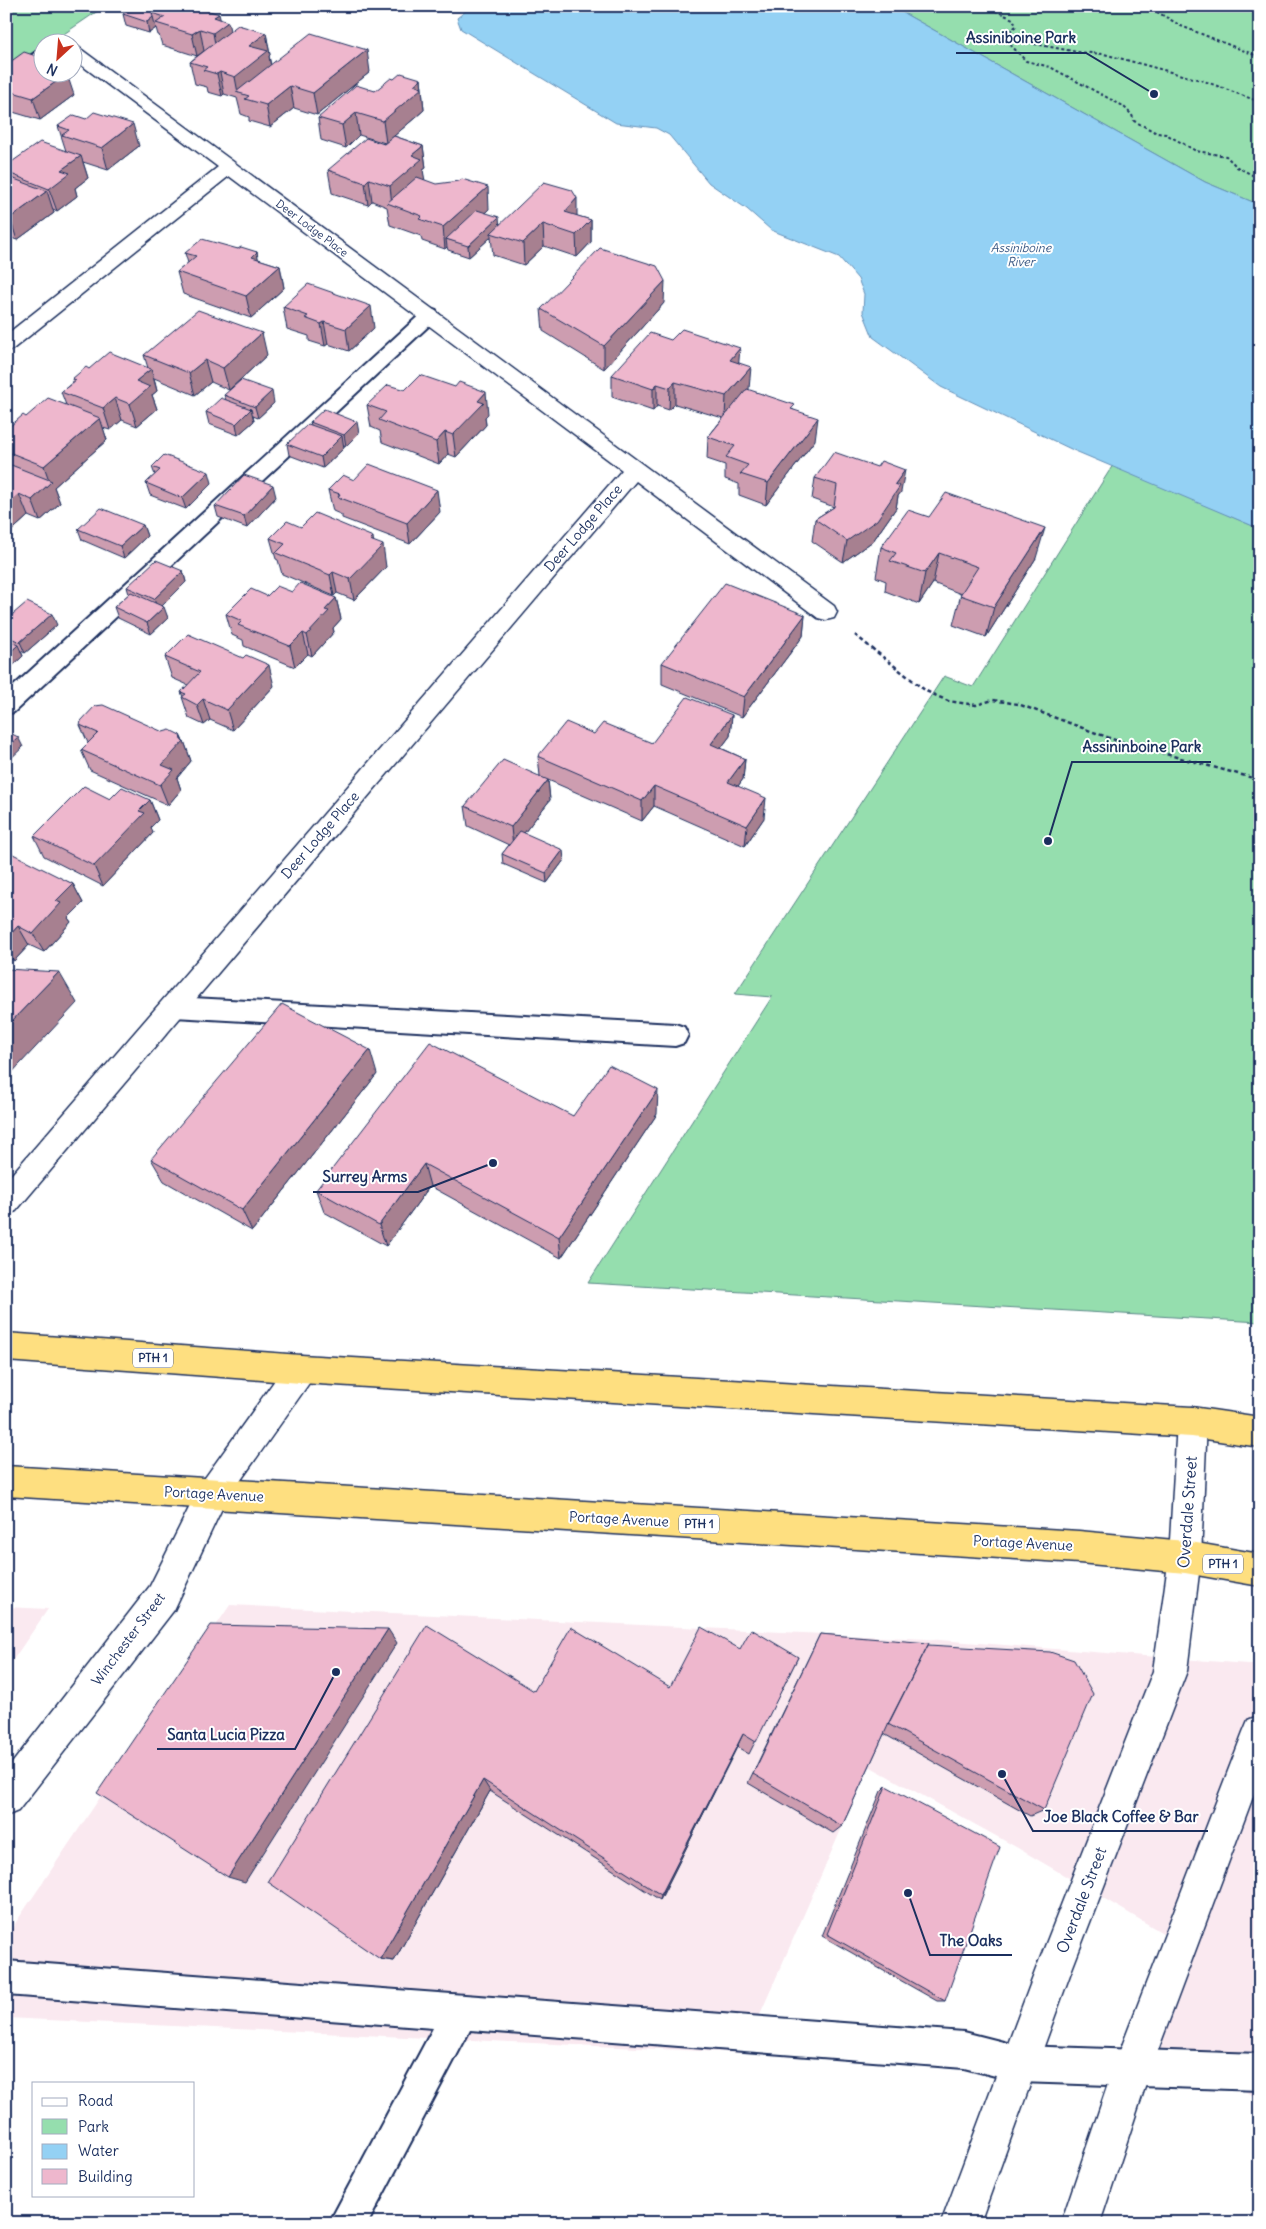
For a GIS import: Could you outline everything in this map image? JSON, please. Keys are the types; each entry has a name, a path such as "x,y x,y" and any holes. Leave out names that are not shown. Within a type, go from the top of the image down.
{"highway":[{"name":"PTH 1","path":"6,1347 301,1369 1192,1422 1260,1432"},
{"name":"Portage Avenue","path":"6,1480 1080,1546 1185,1558 1260,1570"}],"street":[{"name":"Deer Lodge Place","path":"82,57 826,612"},
{"path":"6,345 230,166"},
{"name":"Deer Lodge Place","path":"6,1202 634,469"},
{"name":"Winchester Street","path":"6,1799 162,1598 213,1493 301,1369"},
{"name":"Overdale Street","path":"960,2223 1170,1671 1185,1558 1192,1422"},
{"path":"1080,2223 1132,2069 1260,1732"}],"lane":[{"path":"6,80 32,62"},
{"path":"6,706 430,315"},
{"path":"174,1006 675,1035"},
{"path":"6,1978 964,2050 1019,2064 1260,2072"},
{"path":"348,2223 460,2013"}],"path":[{"path":"985,6 1013,19 1016,26 1003,38 1026,61 1050,67 1109,97 1128,110 1134,121 1157,133 1166,134 1196,151 1226,156 1237,167 1260,179"},
{"path":"1146,6 1180,26 1260,57"},
{"path":"1009,33 1035,44 1077,52 1104,54 1204,81 1260,102"},
{"path":"826,612 926,691 948,701 976,705 993,700 1018,704 1115,740 1260,780"}],"shaded area":[{"path":"230,1605 927,1639 1260,1665 1260,2099 1236,2087 1136,2076 1185,1946 1016,1847 869,1766 743,2053 6,2018 6,1937"},
{"path":"6,1607 48,1609 6,1670"}],"green space":[{"path":"6,6 105,6 67,32 32,32 32,56 6,73"},
{"path":"891,6 1260,6 1260,205 1205,182"},
{"path":"1113,465 1260,529 1260,1322 588,1283 772,997 735,994 944,676 973,687"}],"water":[{"name":"Assiniboine River","path":"472,6 891,6 1205,182 1260,205 1260,529 1073,450 941,387 873,337 863,312 864,294 858,279 839,257 771,230 747,209 709,183 669,135 656,128 616,123 461,29 457,18"}],"building":[{"path":"134,6 162,6 152,13 153,17 147,22 123,14"},
{"path":"162,6 194,6 219,14 214,17 228,22 213,33 200,29 192,34 156,23 165,17 152,13"},
{"path":"238,25 266,33 249,46 268,51 235,77 220,72 217,74 203,70 207,67 190,62"},
{"path":"311,33 367,50 313,93 290,86 266,105 245,99 249,96 236,92"},
{"path":"24,52 32,55 32,82 56,82 33,98 6,90 6,65"},
{"path":"401,73 421,79 414,85 422,88 383,121 356,113 342,125 318,118 356,85 375,91 391,78 394,79"},
{"path":"94,112 133,124 102,148 62,135 69,130 58,126 74,115 86,119"},
{"path":"394,136 423,146 412,155 422,159 390,186 369,179 365,183 328,170 366,138 384,144"},
{"path":"40,142 81,156 61,170 70,173 49,189 6,172 6,166"},
{"path":"6,176 47,191 10,218 6,217"},
{"path":"417,177 436,184 462,179 488,187 443,227 419,219 422,216 387,203"},
{"path":"544,182 572,190 577,198 565,212 591,220 576,235 543,224 523,243 491,233"},
{"path":"477,210 499,217 468,246 446,239"},
{"path":"202,239 257,252 252,257 280,266 246,296 177,272 196,256 185,253"},
{"path":"600,248 657,266 665,281 604,346 541,309"},
{"path":"308,284 371,306 346,329 324,322 321,324 305,318 308,316 283,307"},
{"path":"198,310 262,333 223,368 205,360 189,373 144,355"},
{"path":"682,329 740,348 730,360 751,367 726,396 675,382 670,388 657,384 653,389 612,375 650,333 671,340"},
{"path":"109,352 151,369 136,381 150,387 130,404 115,398 103,408 61,392 76,380 72,379 86,367 89,369"},
{"path":"420,375 455,387 459,382 486,392 478,401 484,403 453,435 445,432 436,442 379,420 386,412 367,405 388,385 405,390"},
{"path":"241,380 272,391 255,407 224,395"},
{"path":"747,389 795,405 791,409 818,418 768,483 740,474 748,465 726,457 735,446 708,437"},
{"path":"48,398 100,418 44,466 6,451 6,433 11,429 8,428 23,415 26,417"},
{"path":"221,398 251,409 236,424 206,412"},
{"path":"324,409 357,422 344,435 310,422"},
{"path":"308,424 342,436 321,457 287,444"},
{"path":"834,452 877,467 881,461 905,470 895,484 900,486 877,520 847,541 815,519 834,507 837,485 815,478"},
{"path":"164,455 209,472 182,498 146,483 160,470 152,467"},
{"path":"6,463 52,481 32,500 19,494 6,506"},
{"path":"369,464 437,490 407,523 338,497 340,494 328,490 343,475 354,480"},
{"path":"244,475 273,485 244,516 215,506"},
{"path":"946,493 1045,528 994,607 960,595 978,567 939,553 925,573 890,561 896,553 881,547 908,510 929,517"},
{"path":"101,508 143,525 120,546 78,529"},
{"path":"315,513 373,537 370,540 383,545 350,579 333,572 330,575 276,553 285,544 270,538 287,521 301,527"},
{"path":"156,560 183,571 154,599 127,587"},
{"path":"300,583 336,598 325,610 329,611 307,635 303,633 290,646 238,625 242,621 226,614 251,589 267,596 277,586 292,592"},
{"path":"725,583 805,615 744,697 662,663"},
{"path":"131,592 164,607 147,623 114,607"},
{"path":"27,602 52,614 20,642 6,636 6,620"},
{"path":"188,634 243,658 246,655 269,665 227,710 203,699 197,705 182,697 186,694 181,692 200,672 165,657"},
{"path":"6,640 18,645 6,656"},
{"path":"687,697 732,715 711,744 745,759 728,782 766,798 747,826 654,786 642,801 538,756 566,722 594,734 603,723 652,743"},
{"path":"103,705 163,732 170,730 180,735 181,740 184,741 162,765 174,770 160,785 81,750 98,733 80,725 81,721 95,706"},
{"path":"6,731 18,737 6,748"},
{"path":"503,760 548,780 511,827 465,806"},
{"path":"84,786 110,799 122,787 150,800 139,811 145,813 94,866 34,836"},
{"path":"520,831 563,850 546,873 502,854"},
{"path":"9,852 73,884 56,901 61,903 33,934 18,926 6,939 6,855"},
{"path":"6,969 59,972 6,1027"},
{"path":"282,1004 370,1050 242,1210 151,1159"},
{"path":"430,1042 573,1116 609,1065 658,1090 559,1237 424,1164 379,1225 316,1190"},
{"path":"211,1625 388,1629 228,1877 97,1793"},
{"path":"427,1625 534,1691 571,1627 670,1687 701,1627 740,1649 751,1629 798,1657 756,1742 743,1734 661,1895 483,1780 380,1959 268,1882"},
{"path":"820,1634 929,1643 890,1721 842,1826 753,1774"},
{"path":"928,1645 1050,1652 1074,1660 1093,1694 1044,1810 888,1724"},
{"path":"886,1786 1000,1847 945,2001 827,1934"}],"place":[{"name":"Assiniboine Park","path":"1154,94"},
{"name":"Assininboine Park","path":"1048,841"},
{"name":"Surrey Arms","path":"493,1163"},
{"name":"Santa Lucia Pizza","path":"336,1672"},
{"name":"Joe Black Coffee & Bar","path":"1002,1774"},
{"name":"The Oaks","path":"908,1893"}]}
